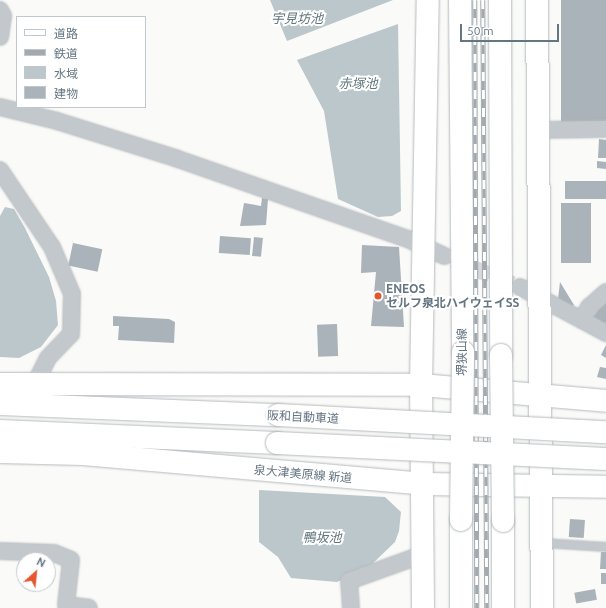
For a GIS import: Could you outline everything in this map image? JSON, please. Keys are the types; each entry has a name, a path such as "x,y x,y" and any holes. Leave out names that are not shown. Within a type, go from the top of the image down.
{"main road":[{"path":"424,608 424,484 420,386 428,0"},
{"path":"424,247 442,0"},
{"name":"堺狭山線","path":"460,0 463,352 461,608"},
{"path":"500,0 503,608"},
{"path":"537,0 540,130 541,486 544,520 542,608"},
{"path":"0,384 420,386 540,394 606,401"},
{"name":"阪和自動車道","path":"0,404 606,432"},
{"path":"0,431 606,459"},
{"name":"泉大津美原線 新道","path":"0,452 83,454 424,484 606,487"},
{"path":"532,608 533,563 544,520"}],"street":[{"path":"0,10 3,16 0,37"},
{"path":"0,107 56,121 175,158 424,247 444,256"},
{"path":"540,130 606,130"},
{"path":"0,170 52,247 72,294 71,334 48,358 34,385"},
{"path":"520,287 606,333"},
{"path":"582,320 589,307 606,292"},
{"path":"0,551 54,553 71,560 66,605 89,608"},
{"path":"351,608 349,581 424,554"}],"lane":[{"path":"543,543 606,547"}],"water":[{"name":"宇見坊池","path":"270,0 393,0 287,41"},
{"name":"赤塚池","path":"398,24 401,211 392,216 378,217 338,199 324,111 297,60"},
{"path":"5,207 14,209 25,228 49,277 56,301 58,325 41,347 19,358 0,357 0,216"},
{"name":"鴨坂池","path":"259,490 385,497 401,512 399,531 395,542 370,566 337,582 291,578 278,557 259,542"}],"building":[{"path":"561,0 606,0 606,122 561,122"},
{"path":"599,139 606,140 606,158 598,158"},
{"path":"597,161 606,162 606,169 597,168"},
{"path":"565,181 606,181 606,199 565,199"},
{"path":"262,198 268,199 266,225 240,226 244,203 261,206"},
{"path":"561,203 591,203 591,263 561,263"},
{"path":"220,236 251,238 250,255 219,253"},
{"path":"254,237 263,238 261,257 252,256"},
{"path":"73,243 102,249 98,272 68,265"},
{"path":"362,245 399,247 404,327 371,326 376,272 361,273"},
{"path":"560,282 574,305 571,307 558,299"},
{"path":"606,300 606,323 603,326 592,318"},
{"path":"113,316 169,319 175,322 174,343 118,340 119,326 113,326"},
{"path":"337,324 338,356 318,357 317,325"},
{"path":"606,345 606,358 601,355"},
{"path":"600,367 606,368 606,379 597,377"},
{"path":"570,519 585,520 584,538 569,537"},
{"path":"601,552 606,552 606,569 600,569"},
{"path":"601,573 606,573 606,584 601,584"},
{"path":"595,589 597,600 576,603 574,593"}],"tunnel":[{"path":"453,260 520,287"}],"railway":[{"path":"475,0 477,608"},
{"path":"483,0 487,608"}],"place":[{"name":"ENEOS セルフ泉北ハイウェイSS","path":"378,296"}]}
